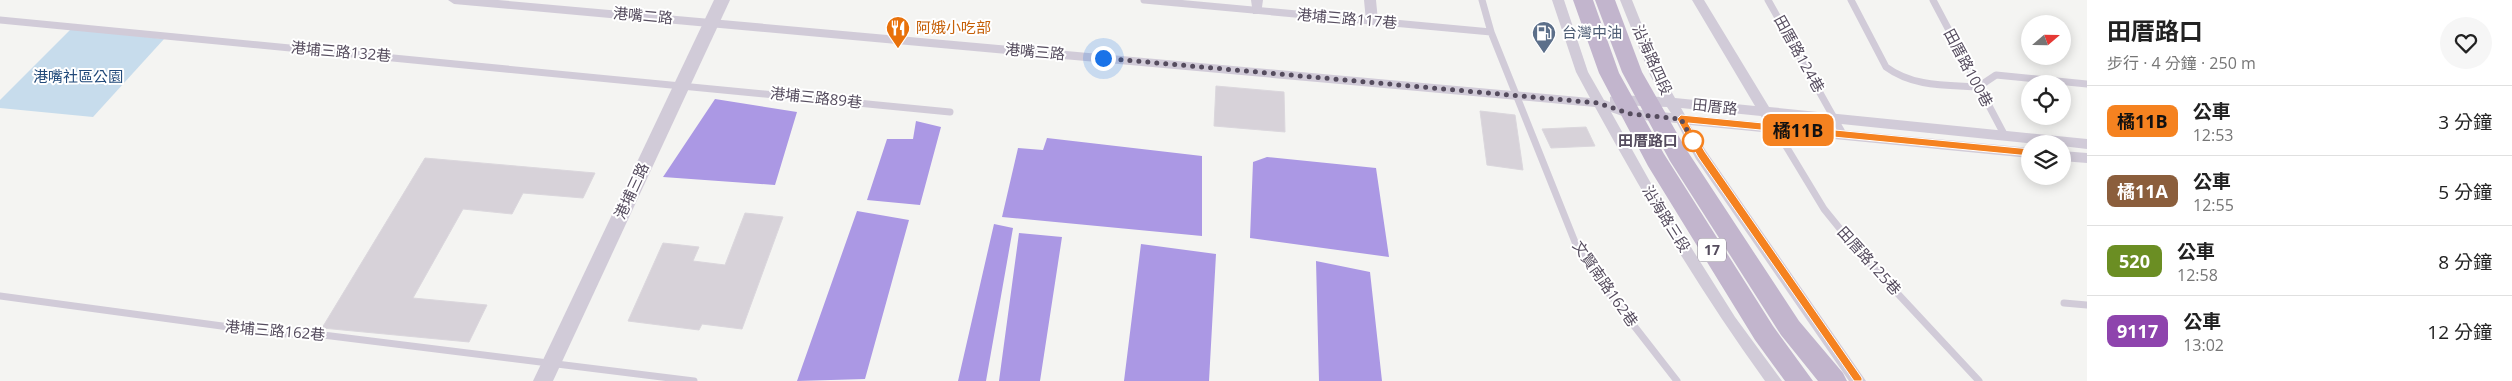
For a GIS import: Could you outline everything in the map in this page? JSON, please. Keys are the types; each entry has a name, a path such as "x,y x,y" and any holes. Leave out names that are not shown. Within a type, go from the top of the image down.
{"main road":[{"name":"沿海路四段","path":"1583,0 1608,72 1646,106"},
{"name":"沿海路四段","path":"1605,0 1646,106"},
{"name":"沿海路三段","path":"1646,106 1656,160 1759,325 1800,381"},
{"name":"17","path":"1646,106 1790,328 1834,381"}],"street":[{"name":"港嘴二路","path":"454,0 712,22"},
{"name":"港埔三路","path":"543,381 722,0"},
{"path":"1370,0 1372,21"},
{"path":"1558,0 1582,72 1598,103"},
{"name":"沿海路四段","path":"1626,0 1656,75 1646,106 1681,119"},
{"path":"1698,0 1775,128"},
{"name":"港嘴三路","path":"712,22 1598,103"},
{"name":"田厝路","path":"1598,103 1765,112 2087,144"},
{"name":"沿海路三段","path":"1598,103 1648,191 1714,297 1774,381"},
{"name":"田厝路","path":"1646,106 1681,119 2021,152"},
{"path":"1681,119 1701,155 1858,381"},
{"path":"2071,157 2087,158"}],"lane":[{"name":"港埔三路117巷","path":"1144,0 1257,5 1372,21 1491,32"},
{"name":"文賢南路162巷","path":"1482,0 1491,32 1515,95 1577,247 1596,277 1677,381"},
{"name":"田厝路124巷","path":"1768,0 1843,134"},
{"path":"1851,0 1886,67 1894,74 1909,80 1978,87 1996,75 2001,75 2087,84"},
{"name":"田厝路100巷","path":"1932,0 2005,136"},
{"name":"港埔三路132巷","path":"0,20 682,85"},
{"name":"港埔三路89巷","path":"682,85 950,112"},
{"name":"田厝路125巷","path":"1775,128 1824,209 1858,250 1980,381"},
{"name":"港埔三路162巷","path":"0,296 281,334 315,334 694,381"},
{"path":"2064,303 2087,305"}],"green space":[{"name":"港嘴社區公園","path":"71,29 164,39 93,117 0,108 0,100"}],"shaded area":[{"path":"715,99 797,112 775,185 663,177"},
{"path":"916,121 941,127 920,205 867,200 887,139 913,139"},
{"path":"1047,138 1202,156 1202,236 1002,217 1018,148 1043,150"},
{"path":"1267,157 1376,168 1389,257 1250,238 1253,162"},
{"path":"857,211 909,220 865,379 797,381"},
{"path":"994,224 1013,228 986,381 958,381"},
{"path":"1019,233 1062,237 1040,381 999,381"},
{"path":"1141,244 1216,254 1209,381 1124,381"},
{"path":"1316,261 1370,272 1382,381 1319,381"}],"building":[{"path":"1216,86 1284,92 1285,132 1214,126"},
{"path":"1480,111 1515,115 1523,170 1487,165"},
{"path":"1586,127 1595,146 1551,148 1542,129"},
{"path":"425,158 595,173 583,198 523,193 512,214 463,209 413,298 487,305 469,342 322,328"},
{"path":"745,213 783,217 742,329 702,324 699,330 628,321 663,243 699,247 693,261 725,265"}],"bus line":[{"name":"橘11B","path":"1858,381 1701,155 1681,119 2021,152"}],"place":[{"name":"阿娥小吃部","path":"898,49"},
{"name":"台灣中油","path":"1544,54"},
{"name":"田厝路口","path":"1693,141"}],"route":[{"path":"1103,58 1598,103 1631,114 1681,119 1694,143 1693,141"}]}
